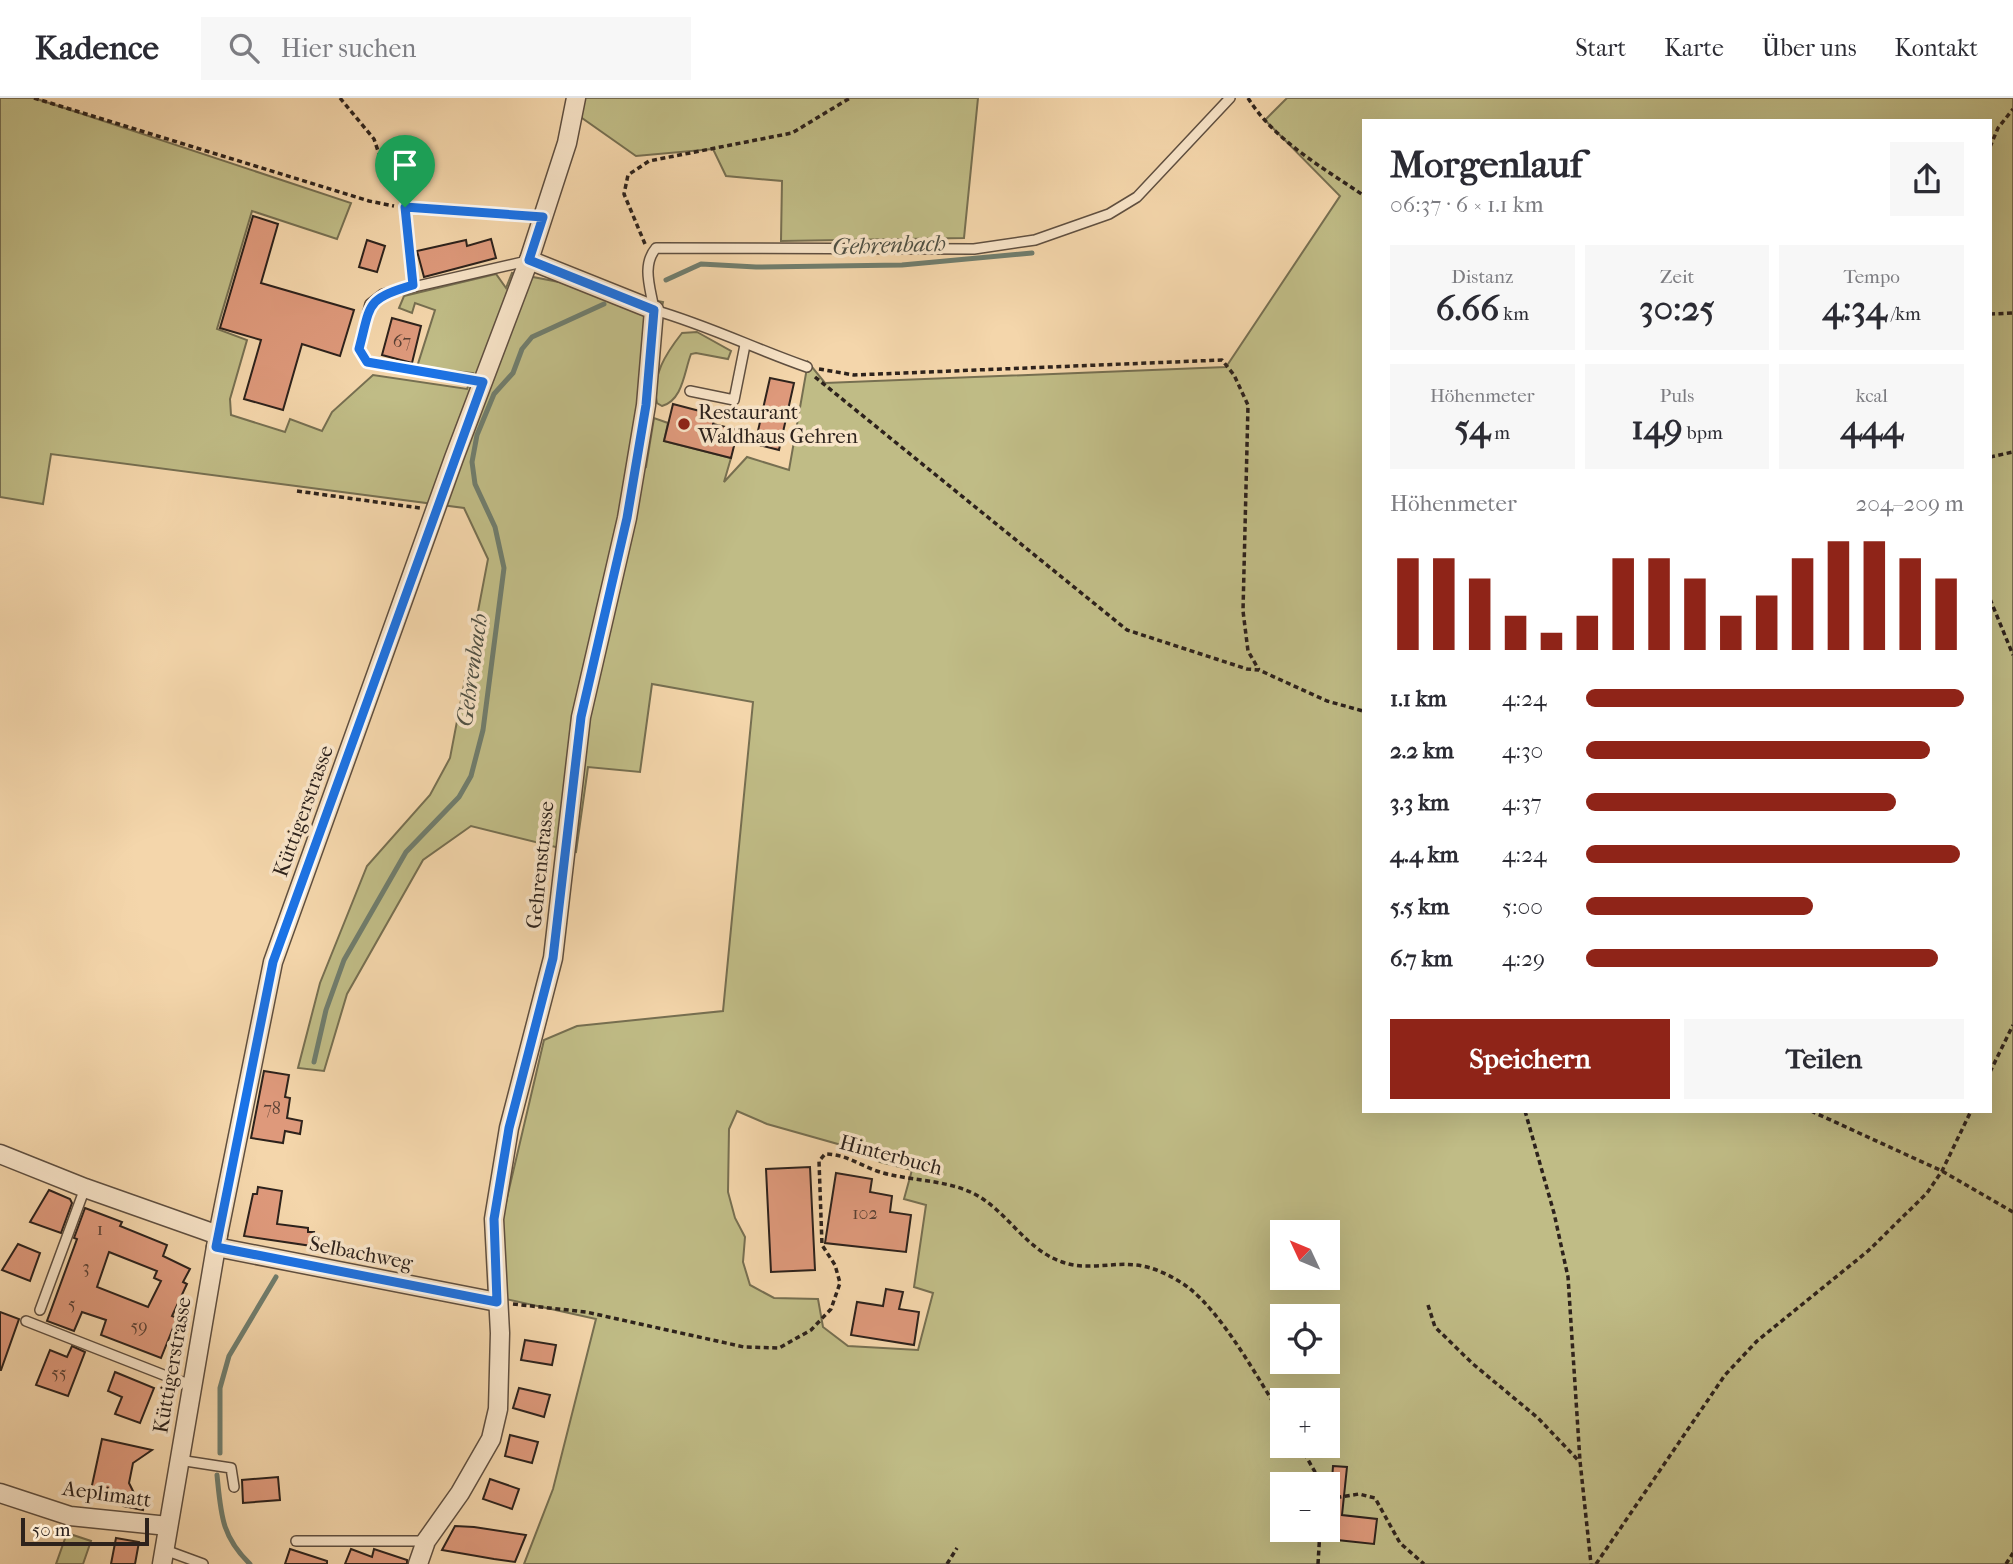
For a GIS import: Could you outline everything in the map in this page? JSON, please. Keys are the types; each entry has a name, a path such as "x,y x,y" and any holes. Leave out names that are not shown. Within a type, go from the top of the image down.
{"street":[{"name":"Küttigerstrasse","path":"163,1557 217,1241 273,962 529,260 567,143 576,98"},
{"path":"529,260 654,310"},
{"name":"Gehrenstrasse","path":"418,1564 426,1541 460,1493 491,1438 498,1409 500,1333 494,1219 509,1128 553,958 581,717 627,518 646,405 654,310"},
{"name":"Selbachweg","path":"0,1154 217,1241 497,1302"},
{"name":"Aeplimatt","path":"0,1493 70,1516 168,1526"}],"lane":[{"path":"807,368 745,345 699,323 654,310 647,265 649,256 656,248 974,249 1035,240 1109,214 1137,197 1230,98"},
{"path":"405,207 413,285"},
{"path":"483,382 367,362 359,349 370,304 383,294 413,285 529,260"},
{"path":"690,391 734,400 745,345"},
{"path":"40,1310 85,1188"},
{"path":"26,1321 192,1384"},
{"path":"178,1460 231,1468 234,1488"},
{"path":"296,1541 426,1541"},
{"path":"163,1557 203,1564"}],"path":[{"path":"34,98 369,201 405,207 543,217"},
{"path":"341,98 374,139 387,178 405,207"},
{"path":"649,256 624,194 628,175 649,161 792,133 850,98"},
{"path":"1248,98 1256,112 1314,162 1362,194"},
{"path":"1992,142 1998,128 2013,109"},
{"path":"1992,314 2013,313"},
{"path":"807,368 866,374 1222,360 1234,375 1248,405 1243,611 1248,650 1259,670"},
{"path":"807,368 821,383 1127,631 1247,669 1259,670 1326,701 1362,711"},
{"path":"1992,457 2013,452"},
{"path":"297,491 436,510"},
{"path":"1992,604 2013,655"},
{"path":"1992,1068 2013,1025"},
{"path":"1526,1113 1554,1213 1568,1277 1580,1461 1593,1564"},
{"path":"1815,1113 1942,1171 2013,1212"},
{"path":"1593,1564 1725,1375 1757,1341 1868,1251 1927,1193 1942,1171 1970,1113"},
{"name":"Hinterbuch","path":"497,1302 586,1312 744,1347 779,1348 811,1330 831,1309 840,1283 835,1265 822,1245 819,1161 825,1154 840,1154 878,1171 959,1187 983,1199 1037,1250 1063,1263 1092,1266 1135,1264 1159,1270 1190,1289 1230,1334 1270,1397"},
{"path":"1428,1305 1435,1327 1473,1364 1538,1418 1580,1461"},
{"path":"1340,1497 1359,1494 1375,1498 1401,1543 1424,1564"},
{"path":"1318,1564 1319,1542"},
{"path":"947,1564 957,1548"},
{"path":"2006,1564 2013,1553"}],"shaded area":[{"path":"0,98 34,98 351,203 337,239 252,211 217,329 247,340 230,399 231,415 285,432 290,419 322,431 332,412 373,375 467,389 473,373 417,367 435,310 415,303 412,313 399,308 404,296 496,274 506,288 512,273 663,302 629,463 646,467 654,418 668,423 664,441 731,458 724,482 747,457 789,470 808,362 825,383 1226,367 1340,196 1265,120 1287,98 2013,98 2013,1564 524,1564 553,1489 596,1319 492,1296 503,1215 544,1040 577,1026 723,1011 753,702 652,684 640,772 588,767 576,852 471,826 423,860 347,994 324,1071 298,1068 320,983 367,866 430,795 450,758 488,559 464,508 51,454 43,504 0,497","holes":["737,1111 767,1124 859,1150 880,1162 912,1170 904,1199 926,1205 914,1287 933,1293 918,1350 848,1346 823,1327 818,1299 774,1298 750,1285 743,1262 745,1237 735,1218 728,1192 729,1129"]},
{"path":"582,98 978,98 964,238 781,241 782,181 726,176 713,149 636,156 582,118"},
{"path":"697,332 731,351 728,359 691,354 679,392 669,403 662,406 657,403 655,393 661,365 682,333"},
{"path":"67,1533 91,1541 83,1564 56,1564"}],"building":[{"path":"253,216 278,224 261,283 354,310 340,356 302,344 283,410 244,399 261,340 220,328"},
{"path":"491,239 496,258 424,277 417,251 466,240 467,246"},
{"path":"367,240 385,246 377,272 359,267"},
{"path":"392,318 421,326 412,363 382,355"},
{"path":"770,378 794,383 779,450 755,444"},
{"path":"673,404 715,415 713,424 738,430 731,458 664,441"},
{"path":"264,1071 289,1075 285,1097 290,1098 287,1118 302,1121 300,1134 285,1131 283,1143 251,1138"},
{"path":"810,1167 815,1270 771,1272 766,1169"},
{"path":"836,1173 872,1179 870,1192 892,1196 890,1212 911,1215 906,1252 825,1243"},
{"path":"258,1187 282,1191 277,1224 308,1228 308,1232 314,1232 312,1246 244,1236 253,1194 257,1194"},
{"path":"49,1190 70,1199 72,1203 61,1233 30,1222"},
{"path":"85,1208 122,1222 120,1226 167,1245 163,1256 190,1269 183,1282 187,1284 172,1316 177,1318 161,1358 101,1335 106,1320 82,1312 74,1331 47,1321 77,1239 74,1238","holes":["109,1252 157,1271 154,1278 161,1281 148,1307 97,1287"]},
{"path":"18,1244 40,1253 30,1281 2,1270"},
{"path":"886,1289 903,1292 899,1309 919,1312 914,1345 851,1335 857,1302 883,1306"},
{"path":"0,1312 19,1319 1,1370 0,1370"},
{"path":"525,1340 556,1345 552,1365 521,1360"},
{"path":"72,1346 85,1352 68,1396 36,1385 50,1350 67,1357"},
{"path":"115,1372 154,1388 140,1423 115,1414 122,1397 108,1391"},
{"path":"519,1388 550,1395 544,1417 513,1408"},
{"path":"510,1435 538,1442 532,1463 505,1456"},
{"path":"102,1439 152,1450 133,1463 129,1483 135,1495 146,1497 143,1510 123,1506 124,1499 119,1498 120,1495 91,1490"},
{"path":"1333,1466 1347,1467 1342,1515 1377,1519 1374,1544 1340,1540 1340,1472 1333,1472"},
{"path":"278,1477 280,1500 243,1503 242,1480"},
{"path":"490,1479 519,1489 512,1509 483,1499"},
{"path":"455,1526 526,1535 515,1562 442,1550"},
{"path":"116,1538 139,1542 135,1564 111,1564"},
{"path":"290,1549 327,1561 327,1564 285,1564"},
{"path":"351,1549 372,1557 374,1549 407,1560 407,1564 345,1564"}],"waterway":[{"name":"Gehrenbach","path":"666,280 701,264 756,267 902,265 1032,253"},
{"name":"Gehrenbach","path":"314,1062 326,1010 344,960 406,852 459,797 471,776 483,730 504,568 495,527 475,484 472,462 477,435 494,394 513,373 522,349 532,337 604,304"},
{"name":"Gehrenbach","path":"220,1453 220,1388 229,1356 276,1277"},
{"name":"Gehrenbach","path":"217,1475 224,1524 233,1544 250,1564"}],"place":[{"name":"Restaurant Waldhaus Gehren","path":"684,424"}],"route":[{"path":"405,207 543,217 529,260 654,310 646,405 627,518 581,717 553,958 509,1128 494,1219 497,1302 216,1247 273,962 483,382 367,362 359,349 370,304 383,294 413,285 405,207"}]}
